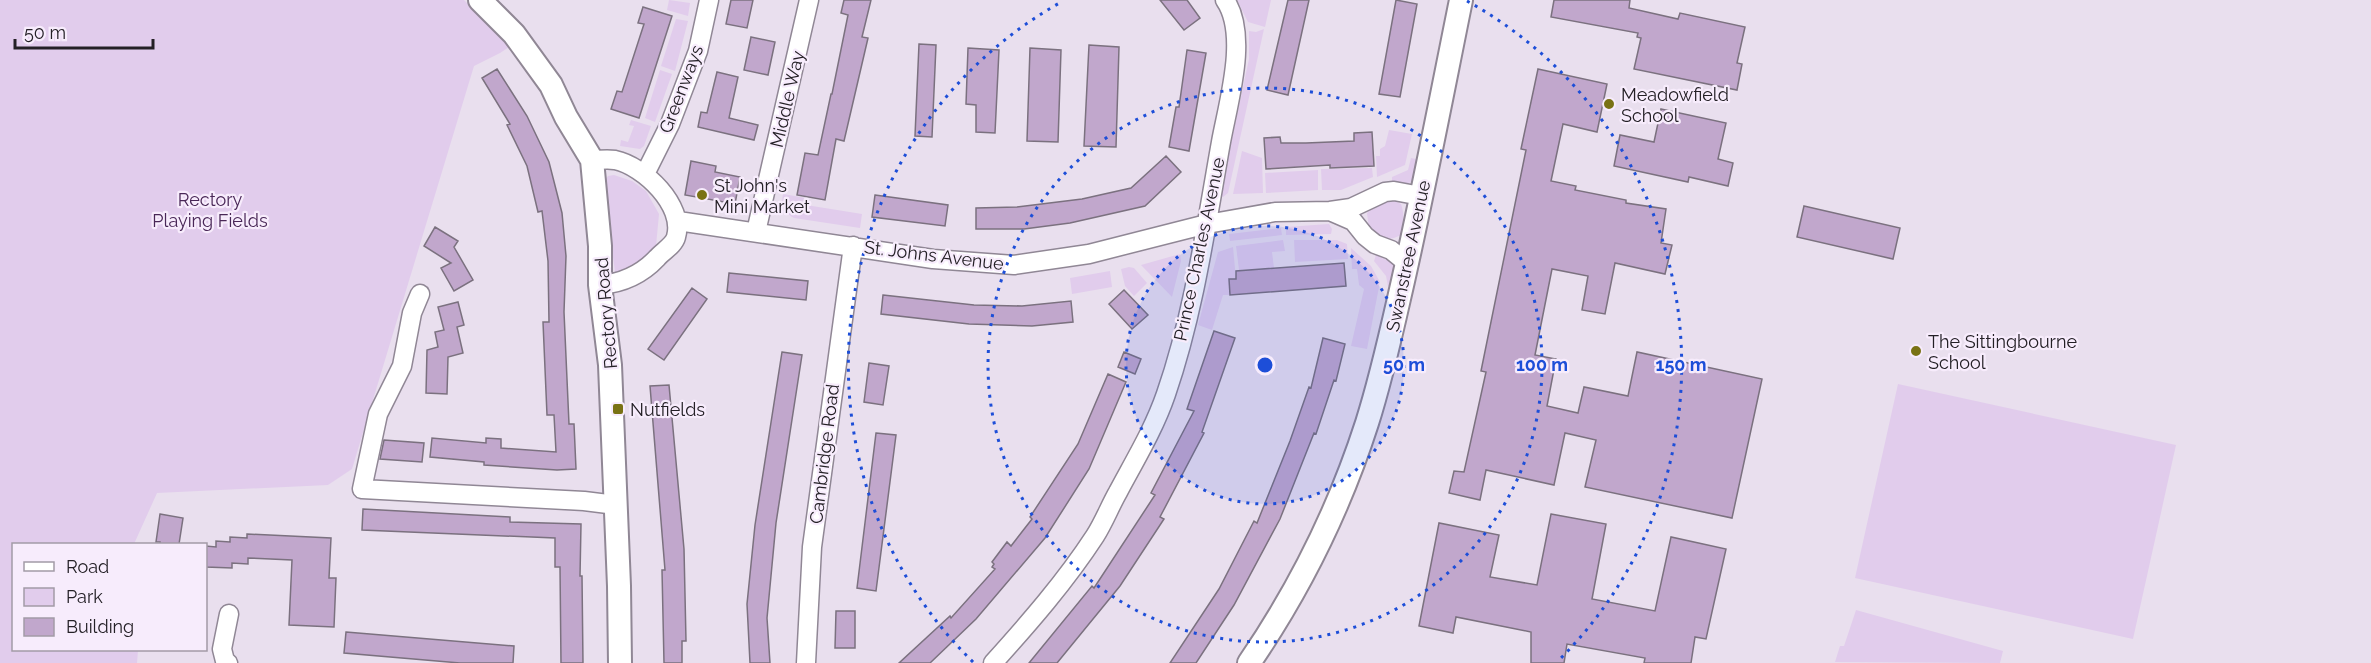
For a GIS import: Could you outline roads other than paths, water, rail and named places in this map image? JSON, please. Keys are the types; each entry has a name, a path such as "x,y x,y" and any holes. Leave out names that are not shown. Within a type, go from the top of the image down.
{"street":[{"name":"Rectory Road","path":"480,0 514,34 551,85 592,160 600,246 600,285 610,365 620,663"},
{"name":"Greenways","path":"645,174 670,124 698,51 709,0"},
{"name":"Middle Way","path":"756,232 810,0"},
{"name":"Prince Charles Avenue","path":"993,663 1069,573 1096,534 1144,447 1166,394 1192,298 1232,81 1237,40 1230,7 1225,0"},
{"name":"Swanstree Avenue","path":"1249,663 1300,580 1328,522 1367,424 1384,367 1461,0"},
{"path":"592,160 616,160 645,174 668,199 678,221 675,240 648,268 634,277 613,284 600,285"},
{"name":"St. Johns Avenue","path":"678,221 933,259 1014,265 1089,254 1207,225 1275,212 1330,211 1351,208 1385,192 1394,191 1421,196"},
{"name":"St. Johns Avenue","path":"1330,211 1353,221 1375,244 1391,250 1407,262"},
{"name":"Cambridge Road","path":"806,663 812,547 853,246"},
{"path":"420,294 412,314 402,366 378,414 362,489 584,501 616,505"},
{"path":"228,663 225,661 222,649 229,614"}],"place":[{"name":"Meadowfield School","path":"1609,104"},
{"name":"St John's Mini Market","path":"702,195"},
{"name":"The Sittingbourne School","path":"1916,351"},
{"name":"Nutfields","path":"618,409"}],"park label":[{"name":"Rectory Playing Fields","path":"210,209"}]}
